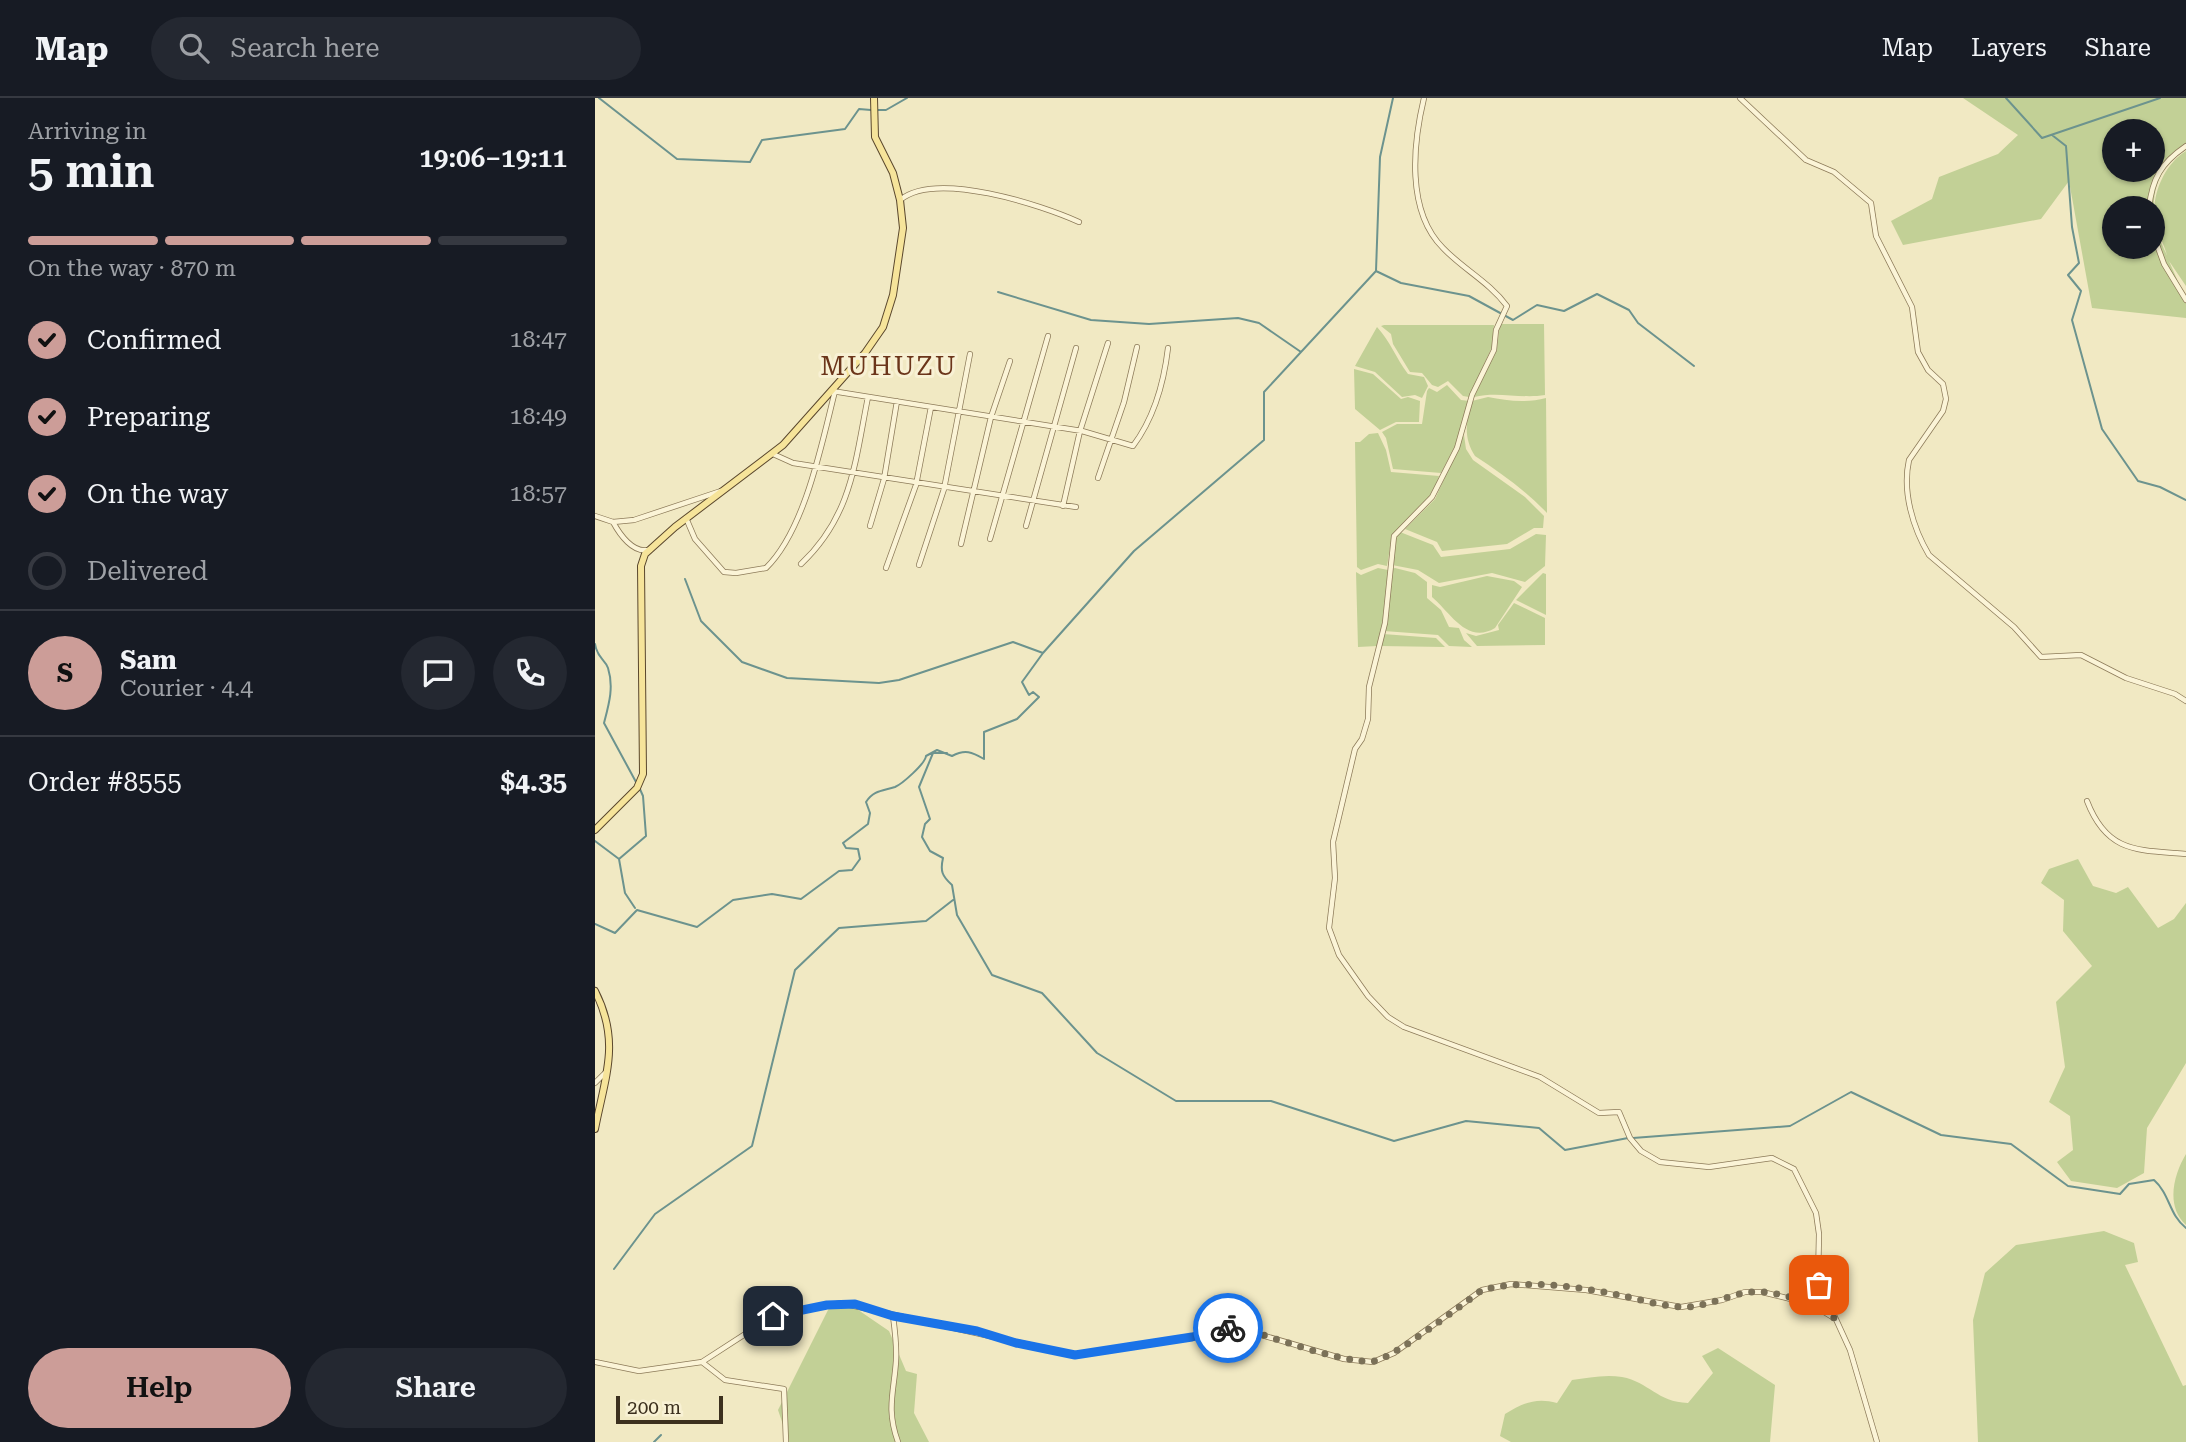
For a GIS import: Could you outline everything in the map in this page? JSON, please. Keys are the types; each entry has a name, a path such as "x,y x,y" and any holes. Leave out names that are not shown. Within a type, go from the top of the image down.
{"main road":[{"path":"595,830 639,786 641,566 648,550 772,454 833,391 865,353 887,316 903,228 900,200 891,167 875,137 875,105"},
{"path":"595,991 609,1024 608,1070 595,1129"}],"street":[{"path":"1424,98 1416,128 1416,161 1419,198 1427,224 1443,249 1488,285 1507,306 1496,330 1494,350 1472,394 1457,448 1432,497 1393,540 1385,623 1370,687 1368,719 1349,771 1333,842 1335,878 1329,928 1343,962 1388,1017 1419,1036 1540,1077 1599,1113 1619,1112 1630,1138 1641,1151 1660,1162 1709,1167 1772,1158 1789,1165 1807,1189 1816,1213 1819,1234 1817,1275 1850,1350 1877,1442"},
{"path":"1739,98 1806,160 1834,172 1872,205 1877,236 1912,307 1918,352 1928,370 1943,384 1945,392 1944,411 1909,460 1907,468 1907,499 1919,539 1929,555 2014,627 2041,657 2081,656 2126,678 2175,694 2186,701"},
{"path":"2150,196 2152,182 2159,170 2186,146"},
{"path":"900,200 916,191 933,189 1014,197 1079,222"},
{"path":"2162,259 2186,299"},
{"path":"991,539 1048,336"},
{"path":"1063,506 1080,431 1108,343"},
{"path":"1098,478 1134,369 1137,347"},
{"path":"1026,526 1076,348"},
{"path":"686,518 695,539 724,572 759,571 771,564 797,519 816,467 833,391 1080,431 1133,446 1142,434 1160,388 1168,348"},
{"path":"919,565 944,489 970,354"},
{"path":"961,544 991,417 1010,361"},
{"path":"801,564 830,533 854,474 868,397"},
{"path":"870,526 884,479 897,401"},
{"path":"885,568 916,485 931,407"},
{"path":"772,454 780,460 916,485 1076,507"},
{"path":"595,516 614,522 646,517 725,489"},
{"path":"614,522 632,546 640,551 648,550"},
{"path":"2087,801 2097,822 2121,846 2186,855"},
{"path":"595,1083 608,1070"},
{"path":"595,1362 639,1371 702,1362 773,1316 841,1303 868,1306 893,1316 977,1331 1016,1343 1075,1355 1192,1337 1234,1327 1344,1359 1373,1362 1394,1353 1482,1290 1511,1284 1586,1290 1681,1307 1722,1300 1745,1292 1762,1292 1811,1304 1834,1318"},
{"path":"893,1316 897,1351 891,1388 891,1411 898,1442"},
{"path":"702,1362 725,1380 784,1389 786,1442"}],"green space":[{"path":"1963,98 2186,98 2186,150 2165,169 2165,119 2102,119 2102,182 2158,182 2154,196 2102,196 2102,259 2165,259 2165,196 2156,196 2157,193 2160,182 2165,182 2165,173 2171,164 2186,151 2186,286 2169,261 2186,300 2186,318 2092,308 2069,181 2041,219 1903,245 1891,221 1932,199 1939,177 1998,154 2018,135"},
{"path":"1500,324 1544,324 1545,395 1474,397 1497,348"},
{"path":"1494,325 1492,347 1469,397 1463,396 1448,381 1438,387 1432,385 1422,373 1410,372 1393,344 1391,334 1381,326"},
{"path":"1377,327 1408,374 1424,377 1428,386 1422,398 1415,395 1402,397 1375,372 1355,366"},
{"path":"1354,369 1373,374 1401,399 1408,397 1420,401 1419,422 1396,422 1380,430 1355,409"},
{"path":"1447,385 1461,400 1469,401 1458,441 1441,473 1393,469 1386,438 1382,432 1397,424 1422,424 1427,391 1429,388 1437,392"},
{"path":"1488,397 1517,401 1546,398 1547,513 1531,497 1475,456 1471,449 1467,429 1472,401"},
{"path":"1378,433 1386,450 1391,472 1439,476 1432,497 1392,536 1387,566 1378,564 1361,570 1357,567 1355,442 1360,442 1369,434"},
{"path":"1464,435 1466,449 1473,460 1525,497 1544,516 1543,528 1534,528 1507,544 1442,551 1437,542 1405,529 1435,499"},
{"path":"1400,532 1433,545 1441,557 1510,549 1536,534 1546,535 1545,566 1525,582 1492,573 1439,583 1418,570 1392,565 1395,537"},
{"path":"1378,568 1388,570 1383,621 1377,646 1358,647 1356,572 1361,575"},
{"path":"1391,569 1415,573 1427,582 1427,598 1441,610 1449,627 1459,628 1464,640 1472,647 1449,646 1438,635 1384,631"},
{"path":"1543,573 1546,574 1546,615 1516,600"},
{"path":"1487,576 1514,581 1522,587 1495,628 1485,632 1468,630 1432,597 1432,585 1440,587"},
{"path":"1514,603 1545,618 1545,645 1477,646 1466,633 1476,636 1499,630 1498,625"},
{"path":"1383,634 1436,638 1445,647 1380,646"},
{"path":"2078,859 2093,886 2116,893 2128,887 2158,928 2174,919 2186,903 2186,1063 2147,1128 2144,1173 2117,1188 2071,1181 2057,1162 2073,1150 2070,1116 2049,1102 2065,1067 2056,1002 2092,966 2063,931 2064,900 2041,883 2049,869"},
{"path":"2186,1154 2186,1225 2175,1209 2174,1190 2178,1171"},
{"path":"2104,1231 2134,1243 2138,1262 2125,1265 2183,1386 2186,1385 2186,1442 1978,1442 1973,1320 1985,1273 2016,1245"},
{"path":"848,1303 889,1331 906,1371 917,1374 914,1413 929,1442 789,1442 778,1410 831,1304"},
{"path":"1718,1348 1775,1385 1770,1442 1511,1442 1500,1436 1505,1414 1530,1402 1557,1403 1572,1380 1603,1376 1622,1377 1668,1399 1688,1403 1713,1373 1702,1356"}],"waterway":[{"path":"599,98 677,159 750,162 762,140 845,129 859,109 871,110"},
{"path":"877,110 886,110 907,98"},
{"path":"595,924 615,933 637,910 697,927 733,900 772,894 801,899 839,871 852,870 860,859 858,849 846,848 843,843 868,824 870,813 866,802 872,795 898,785 918,769 926,756 937,750 952,756 968,752 984,759 984,732 1017,719 1039,697 1033,692 1029,695 1022,682 1043,653 1134,551 1264,440 1264,392 1376,271 1380,157 1393,98"},
{"path":"2006,98 2042,138 2160,98"},
{"path":"2052,135 2066,146 2072,227 2079,263 2068,275 2081,291 2072,320 2102,429 2138,481 2160,487 2186,500"},
{"path":"1376,271 1401,283 1469,296 1513,320 1537,305 1564,311 1597,294 1629,310 1638,323 1694,366"},
{"path":"998,292 1091,320 1149,324 1238,318 1259,323 1301,352"},
{"path":"685,579 701,621 742,662 787,678 879,683 899,680 1013,642 1043,653"},
{"path":"595,644 608,668 611,682 604,723 636,782"},
{"path":"947,753 933,753 919,787 930,819 925,824 922,837 930,851 943,858 943,873 952,885 957,915 992,975 1042,993 1097,1053 1176,1101 1271,1101 1394,1141 1466,1121 1539,1128 1565,1150 1628,1138"},
{"path":"619,859 646,836 643,796 639,787"},
{"path":"595,841 619,859 625,893 635,908"},
{"path":"614,1269 655,1214 752,1146 795,970 839,928 926,921 953,900"},
{"path":"1633,1138 1790,1126 1851,1092 1941,1135 2011,1144 2068,1186 2120,1194 2129,1184 2154,1180 2176,1217 2186,1228"},
{"path":"654,1442 661,1435"}],"way so far":[{"path":"1228,1328 1243,1328 1344,1359 1373,1362 1394,1353 1482,1290 1496,1286 1544,1285 1621,1295 1630,1299 1681,1307 1753,1291 1795,1298 1834,1318 1819,1285"}],"district":[{"name":"MUHUZU","path":"889,366"}],"route":[{"path":"773,1316 827,1305 855,1304 893,1316 977,1331 1052,1352 1075,1355 1115,1350 1143,1342 1192,1337 1228,1328"}]}
